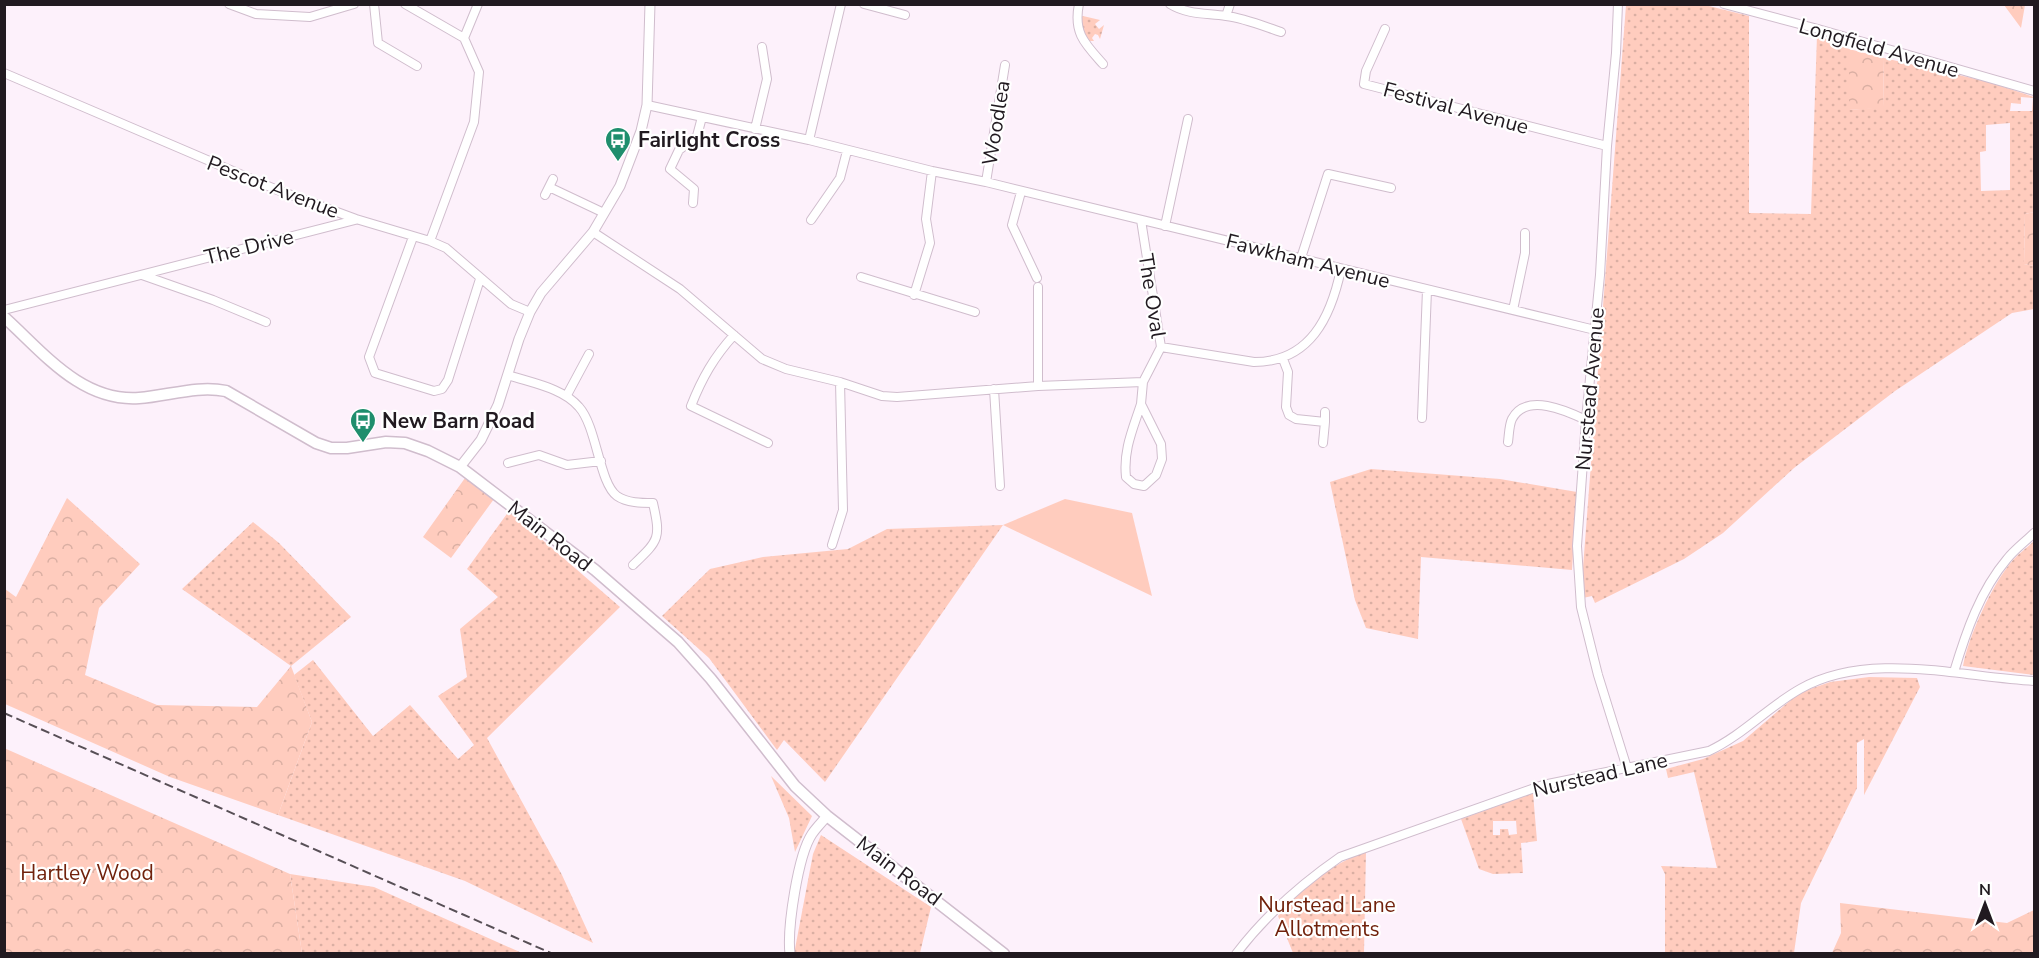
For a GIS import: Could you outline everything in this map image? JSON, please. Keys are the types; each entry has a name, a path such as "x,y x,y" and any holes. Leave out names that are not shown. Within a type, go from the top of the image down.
{"main road":[{"name":"Main Road","path":"4,316 73,380 107,396 140,398 204,389 226,390 316,443 331,448 405,442 460,467 595,570 678,642 711,679 795,786 827,816 1004,954"}],"street":[{"path":"229,4 256,14 310,16 354,4"},
{"path":"374,4 378,43 417,66"},
{"path":"405,4 464,38 479,72 474,122 430,241"},
{"path":"464,38 478,4"},
{"path":"460,467 482,440 498,405 519,339 541,293 593,232 620,186 641,131 647,105 650,4"},
{"path":"809,140 841,4"},
{"path":"864,4 905,15"},
{"path":"1079,4 1076,20 1079,31 1083,41 1103,64"},
{"path":"1170,4 1199,15 1226,16 1281,32"},
{"path":"1226,16 1230,4"},
{"name":"Nurstead Avenue","path":"1618,4 1600,275 1576,546 1579,596 1598,675 1627,768"},
{"name":"Longfield Avenue","path":"1724,4 2034,91"},
{"name":"Festival Avenue","path":"1385,29 1366,71 1364,84 1607,146"},
{"path":"755,129 767,79 762,47"},
{"name":"Woodlea","path":"986,182 1005,64"},
{"name":"Pescot Avenue","path":"4,73 275,189 356,219 446,248 510,304 531,312"},
{"name":"Fawkham Avenue","path":"647,105 986,182 1595,330"},
{"path":"693,203 694,189 670,169 679,150 697,136 702,117"},
{"path":"1165,226 1188,118"},
{"path":"811,220 840,178 847,151"},
{"path":"914,295 930,243 926,219 932,171"},
{"path":"1301,258 1328,174 1391,188"},
{"path":"549,187 604,213"},
{"path":"1021,192 1012,225 1037,278"},
{"name":"The Drive","path":"4,310 356,219"},
{"name":"The Oval","path":"1141,220 1161,347 1143,382 1142,404 1127,445 1125,461 1126,477 1134,484 1144,486 1156,475 1162,459 1161,444 1142,404"},
{"path":"593,232 680,289 762,359 786,369 840,382 882,396 897,397 1038,386 1143,382"},
{"path":"1513,309 1523,262 1525,233"},
{"path":"413,237 369,357 375,373 434,390 442,389 448,381 480,279"},
{"path":"1161,347 1254,362 1268,362 1283,358 1297,351 1318,329 1332,303 1341,269"},
{"name":"The Drive","path":"141,275 213,300 266,322"},
{"path":"861,277 975,312"},
{"path":"1038,287 1038,386"},
{"path":"1422,418 1427,290"},
{"path":"734,335 711,362 691,406 768,443"},
{"path":"567,395 589,354"},
{"path":"1283,358 1288,372 1286,407 1289,415 1296,419 1325,422"},
{"path":"508,375 567,395 581,408 590,426 601,461 616,495 627,500 653,503 658,524 655,544 633,565"},
{"path":"832,544 843,510 840,382"},
{"path":"994,389 1000,486"},
{"path":"1508,442 1512,419 1520,410 1533,405 1563,410 1586,420"},
{"path":"1323,443 1325,412"},
{"path":"508,463 539,454 567,465 601,461"},
{"path":"1954,672 1966,630 1986,591 2007,559 2034,533"},
{"name":"Nurstead Lane","path":"1236,954 1286,899 1340,857 1543,785 1709,751 1729,742 1800,689 1843,672 1883,669 1954,672 2034,681"},
{"path":"790,954 791,918 804,851 812,835 827,816"}],"green space":[{"path":"1626,5 1705,5 1749,16 1749,213 1811,214 1817,35 1849,49 1850,110 1883,107 1884,58 1989,82 2034,97 2034,212 2025,214 2024,264 2034,266 2034,309 2012,313 1895,391 1794,468 1723,533 1684,559 1595,603 1592,596 1583,598 1583,568","holes":["2021,97 2033,98 2032,111 2010,111 2011,103 2021,104","2010,123 2010,190 1981,191 1980,152 1986,151 1986,125"]},
{"path":"2004,5 2025,5 2021,28"},
{"path":"1080,17 1100,20 1095,24 1099,29 1104,25 1100,39 1095,34 1092,38 1094,41 1088,41 1083,34"},
{"path":"1849,49 1884,58 1883,108 1849,110"},
{"path":"2034,212 2034,266 2024,264 2025,214"},
{"path":"1371,469 1500,479 1577,492 1572,570 1421,557 1418,639 1366,628 1355,600 1330,482"},
{"path":"465,478 494,499 451,558 423,537"},
{"path":"67,498 140,564 99,608 85,675 157,705 257,707 291,666 312,722 278,815 170,777 5,704 5,589 16,597"},
{"path":"1065,499 1132,513 1152,596 1003,525"},
{"path":"509,511 620,607 487,738 562,875 593,943 465,881 278,815 312,722 294,675 313,660 373,736 410,705 458,759 474,745 438,696 467,677 460,629 498,597 467,569"},
{"path":"253,522 279,543 351,617 291,666 182,589"},
{"path":"1003,525 825,782 784,740 777,750 709,658 662,616 710,569 763,557 848,549 887,529"},
{"path":"2034,541 2034,675 1963,666 1976,625 1997,582 2013,560"},
{"path":"1869,677 1917,678 1920,687 1864,795 1864,739 1857,743 1857,788 1801,903 1794,953 1665,953 1665,874 1661,866 1717,868 1694,772 1668,778 1666,769 1703,759 1743,741 1799,693 1830,682"},
{"name":"Hartley Wood","path":"4,748 290,874 302,953 5,953"},
{"path":"771,776 812,816 795,852 789,818"},
{"path":"1533,793 1537,841 1521,843 1523,873 1493,874 1479,869 1461,819","holes":["1493,821 1516,821 1517,834 1509,835 1508,829 1500,829 1500,835 1493,835"]},
{"path":"821,835 931,907 920,953 794,954 813,854"},
{"name":"Nurstead Lane Allotments","path":"1366,851 1364,953 1293,953 1278,916 1307,886 1341,863"},
{"path":"290,874 374,887 522,953 302,953"},
{"path":"1840,903 2007,923 2034,910 2034,953 1832,953 1841,933"}],"railway":[{"path":"4,713 553,954"}],"place":[{"name":"Fairlight Cross","path":"618,163"},
{"name":"New Barn Road","path":"363,444"}]}
